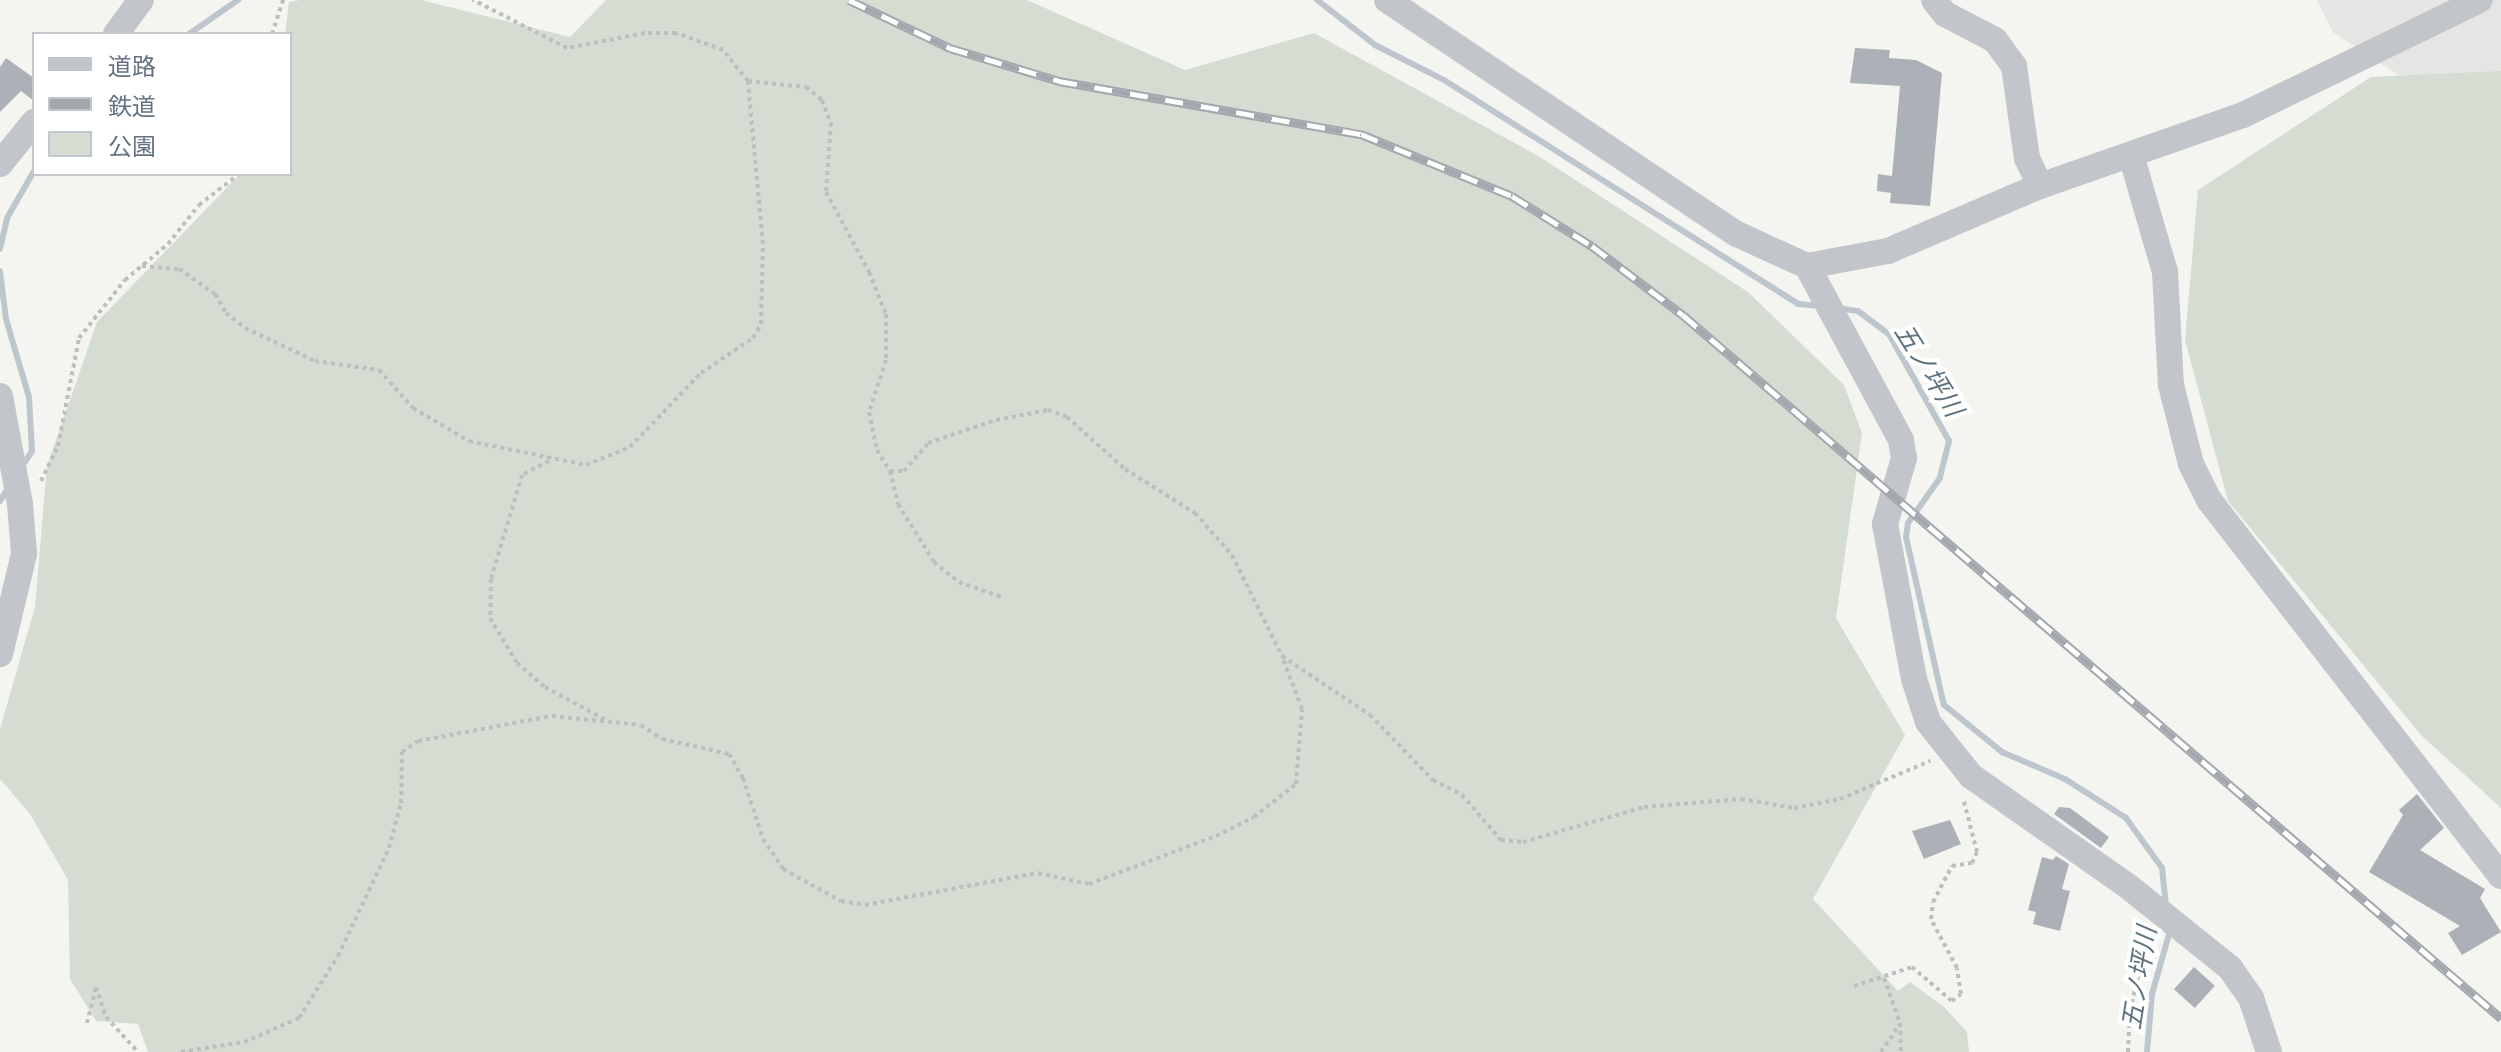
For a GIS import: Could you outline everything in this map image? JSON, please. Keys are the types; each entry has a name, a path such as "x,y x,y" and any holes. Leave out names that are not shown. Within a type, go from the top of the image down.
{"street":[{"path":"117,32 141,0"},
{"path":"1387,0 1737,234 1811,275 1901,440 1904,458 1885,524 1914,679 1928,722 1971,776 2145,900 2230,968 2251,998 2269,1052"},
{"path":"1934,0 1945,14 1995,40 2014,66 2027,158 2040,186"},
{"path":"1811,275 1888,251 2040,186 2243,115 2480,0"},
{"path":"0,164 32,124"},
{"path":"2131,155 2165,272 2171,385 2191,464 2209,500 2501,876"},
{"path":"0,396 4,447 20,504 24,554 0,654"}],"path":[{"path":"273,32 283,0"},
{"path":"142,266 179,269 215,294 226,313 245,328 315,361 379,370 413,408 469,441 550,461 586,465 630,447 701,373 753,338 761,324 763,290 756,127 748,81 723,50 676,33 645,33 567,48 473,0"},
{"path":"748,81 806,87 822,100 831,123 826,192 869,272 886,314 886,360 869,412 877,450 890,471 898,504 934,562 959,582 1004,598"},
{"path":"20,504 52,464 79,338 142,266 168,244 199,205 236,176"},
{"path":"181,1052 244,1042 299,1018 338,956 389,848 401,803 402,752 418,741 552,716 641,725 662,739 729,754 743,778 763,839 783,869 841,901 865,905 1038,873 1089,884 1216,836 1254,817 1296,784 1302,709 1282,656 1232,555 1195,513 1125,469 1067,417 1048,410 996,420 928,443 904,471 890,471"},
{"path":"550,461 522,475 491,579 490,618 517,663 545,687 610,722"},
{"path":"1282,656 1370,715 1433,780 1462,795 1501,840 1523,842 1644,807 1741,799 1794,808 1825,802 1950,752"},
{"path":"1854,986 1912,967 1952,1001 1961,994 1957,968 1931,919 1952,866 1972,863 1977,852 1960,791"},
{"path":"2128,1052 2130,1011 2148,947 2145,900"},
{"path":"1883,977 1900,1023 1901,1052"},
{"path":"87,1023 96,987 106,1017 138,1052"},
{"path":"1881,1052 1900,1023"}],"shaded area":[{"path":"2317,0 2501,0 2501,143 2333,32"}],"green space":[{"path":"421,0 570,37 606,0 1027,0 1185,70 1314,33 1540,157 1748,292 1844,385 1862,433 1836,618 1905,735 1813,899 1898,991 1910,982 1944,1007 1967,1032 1969,1052 148,1052 138,1024 96,1021 70,979 68,880 30,814 0,779 0,729 35,607 47,466 97,322 238,176 292,176 292,32 285,32 289,2"},
{"path":"2501,71 2501,808 2421,735 2228,501 2185,340 2198,190 2371,77"}],"building":[{"path":"1855,48 1890,50 1889,58 1916,60 1942,73 1930,206 1890,203 1891,193 1877,191 1878,174 1892,176 1900,86 1850,83"},
{"path":"6,58 32,77 32,99 21,91 0,112 0,67"},
{"path":"2417,794 2444,828 2420,850 2485,889 2480,898 2501,932 2462,955 2448,933 2460,926 2369,872 2403,815 2399,810"},
{"path":"2059,807 2070,808 2109,837 2101,848 2054,814"},
{"path":"1950,820 1961,844 1924,859 1912,831"},
{"path":"2056,856 2069,864 2062,889 2070,891 2060,931 2033,924 2036,912 2028,910 2042,857 2053,860"},
{"path":"2194,967 2215,986 2195,1008 2174,989"}],"waterway":[{"path":"192,32 238,0"},
{"name":"五ノ坪川","path":"1317,0 1375,45 1444,80 1798,304 1819,306"},
{"path":"0,249 7,218 32,174"},
{"path":"0,271 6,319 29,397 32,451 21,468"},
{"name":"五ノ坪川","path":"1838,308 1858,311 1889,334 1949,441 1940,478 1908,523 1906,537 1944,705 2002,752 2065,779 2126,818 2162,868 2166,904"},
{"path":"0,501 9,487"},
{"name":"五ノ坪川","path":"2147,1052 2152,994 2170,931"}],"railway":[{"path":"849,0 950,48 1059,81 1361,134 1512,196 1592,246 1683,315 2501,1018"}]}
